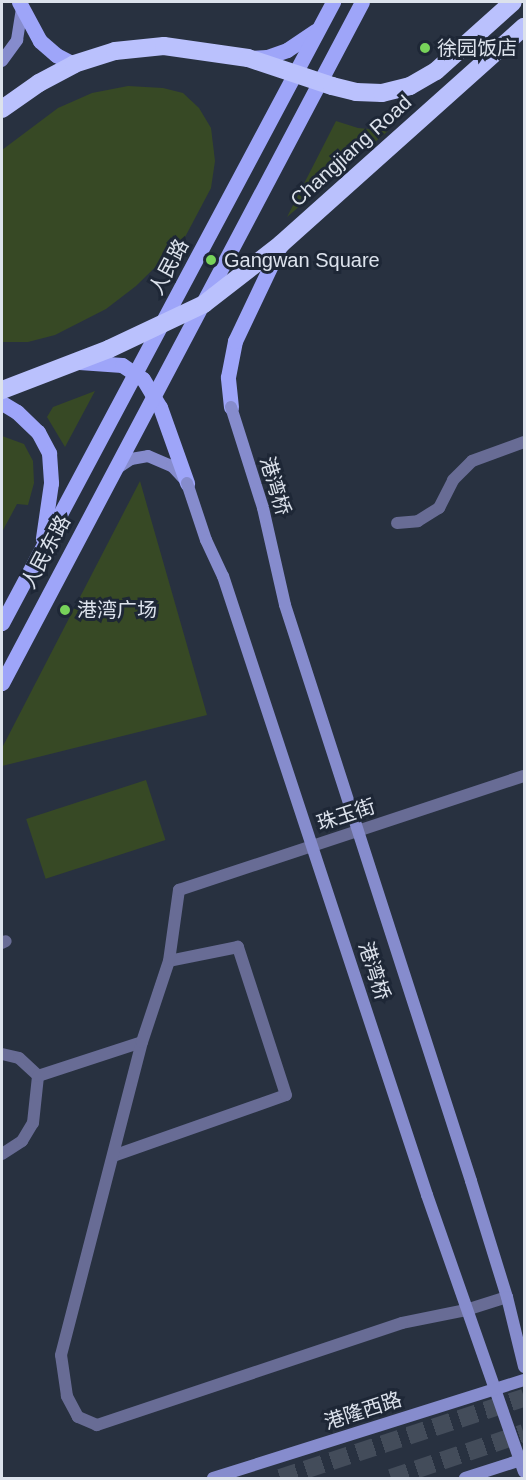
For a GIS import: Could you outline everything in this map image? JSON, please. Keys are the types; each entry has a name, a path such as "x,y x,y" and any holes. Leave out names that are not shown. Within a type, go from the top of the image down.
{"highway":[{"name":"Changjiang Road","path":"2,109 39,82 74,64 115,51 164,46 248,58 356,92 382,93 410,86 436,71 513,2"},
{"name":"Changjiang Road","path":"2,390 161,326 204,304 281,244 525,27"}],"main road":[{"name":"人民路","path":"2,623 333,2"},
{"path":"112,472 204,304 362,2"},
{"path":"2,61 17,40 21,5"},
{"path":"21,5 40,41 57,56 74,64"},
{"path":"248,58 267,57 287,50 320,27"},
{"path":"231,407 228,377 234,341 281,244"},
{"path":"76,362 122,365 136,372 153,395 164,418 187,483"},
{"path":"2,403 17,412 38,432 49,453 51,483 40,552"},
{"name":"港湾桥","path":"231,407 263,508 285,605 471,1181 507,1297 525,1367"},
{"path":"112,472 131,459 148,456 172,466 187,483"},
{"name":"人民东路","path":"2,683 112,472"},
{"name":"港湾桥","path":"187,483 206,540 223,576 466,1310 523,1464"},
{"name":"港隆西路","path":"213,1479 525,1380"},
{"path":"465,1479 523,1464"}],"street":[{"path":"397,523 418,521 439,508 453,480 472,461 525,442"},
{"name":"珠玉街","path":"169,961 179,890 525,776"},
{"path":"113,1156 286,1095 238,947 169,961 142,1042 61,1355 68,1396 78,1417 97,1425 402,1323 466,1310 507,1297"},
{"path":"38,1076 142,1042"},
{"path":"2,1054 19,1058 38,1076"},
{"path":"2,1154 22,1141 33,1123 38,1076"}],"green space":[{"name":"Gangwan Square","path":"128,86 163,88 183,93 199,108 211,128 215,161 211,188 184,239 136,286 106,309 55,335 28,342 2,342 2,150 58,108 92,93"},
{"path":"336,121 358,128 388,131 287,217"},
{"path":"95,391 65,447 47,417 53,407"},
{"path":"2,436 24,444 33,461 34,483 28,505 17,504 2,532"},
{"path":"140,481 207,715 2,766 2,748"},
{"path":"146,780 165,840 46,879 26,819"}],"tunnel":[{"path":"280,1478 524,1398"},
{"path":"391,1478 524,1433"}],"place":[{"name":"徐园饭店","path":"425,48"},
{"name":"Gangwan Square","path":"211,260"},
{"name":"港湾广场","path":"65,610"}]}
